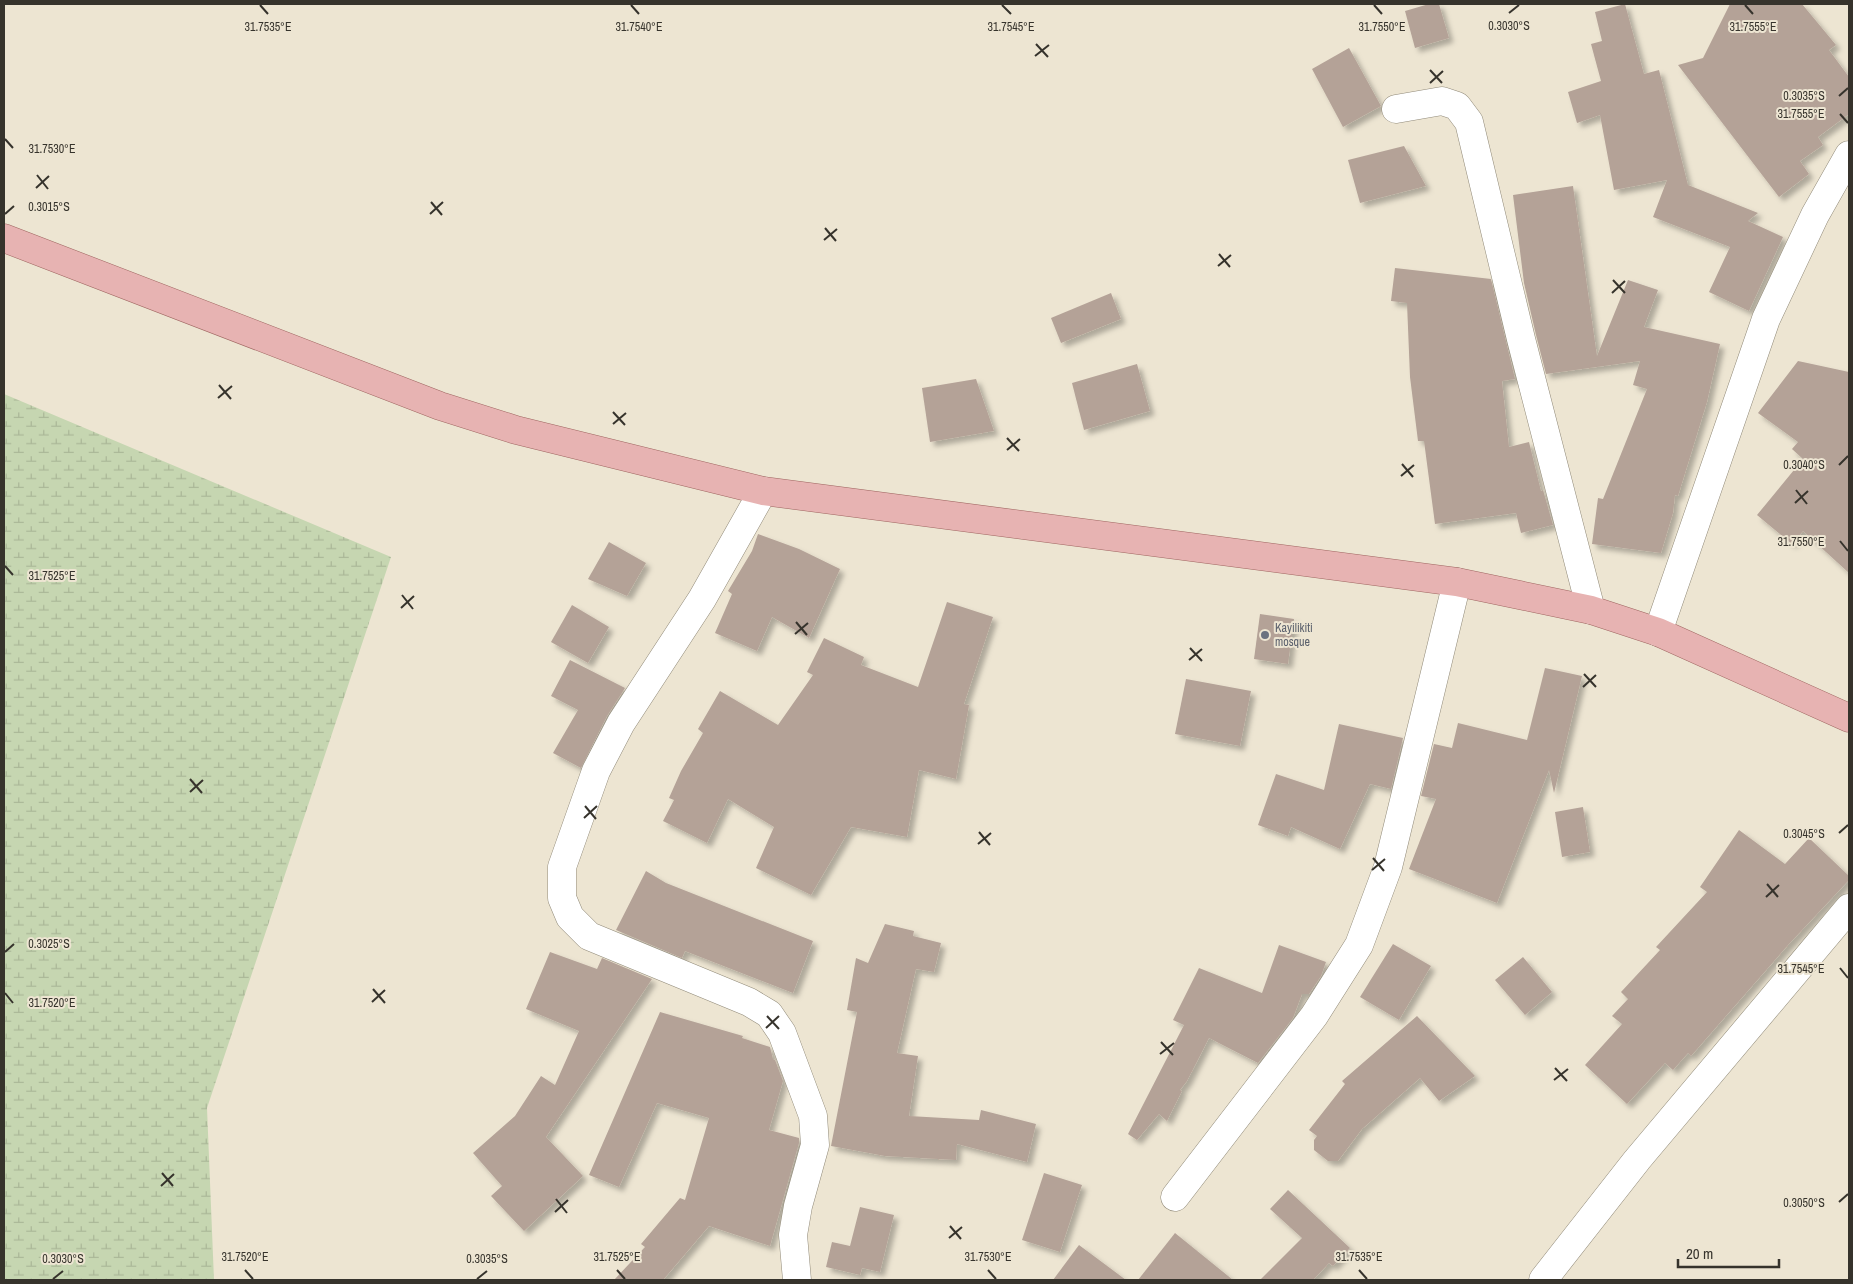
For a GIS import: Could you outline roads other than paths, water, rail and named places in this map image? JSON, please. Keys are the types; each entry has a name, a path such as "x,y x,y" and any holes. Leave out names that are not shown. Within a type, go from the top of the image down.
{"main road":[{"path":"4,238 440,406 516,430 764,491 1457,582 1591,610 1658,632 1849,718"}],"street":[{"path":"1396,109 1442,101 1457,106 1469,122 1521,339 1591,610"},
{"path":"1658,632 1766,319 1815,215 1849,156"},
{"path":"764,491 702,599 621,723 596,771 562,867 562,898 570,917 589,936 749,1002 769,1014 782,1033 813,1116 815,1145 798,1206 793,1234 790,1277"},
{"path":"1175,1198 1314,1016 1359,945 1388,867 1457,582"},
{"path":"1543,1280 1637,1160 1849,908"}],"place":[{"name":"Kayilikiti mosque","path":"1265,635"}]}
